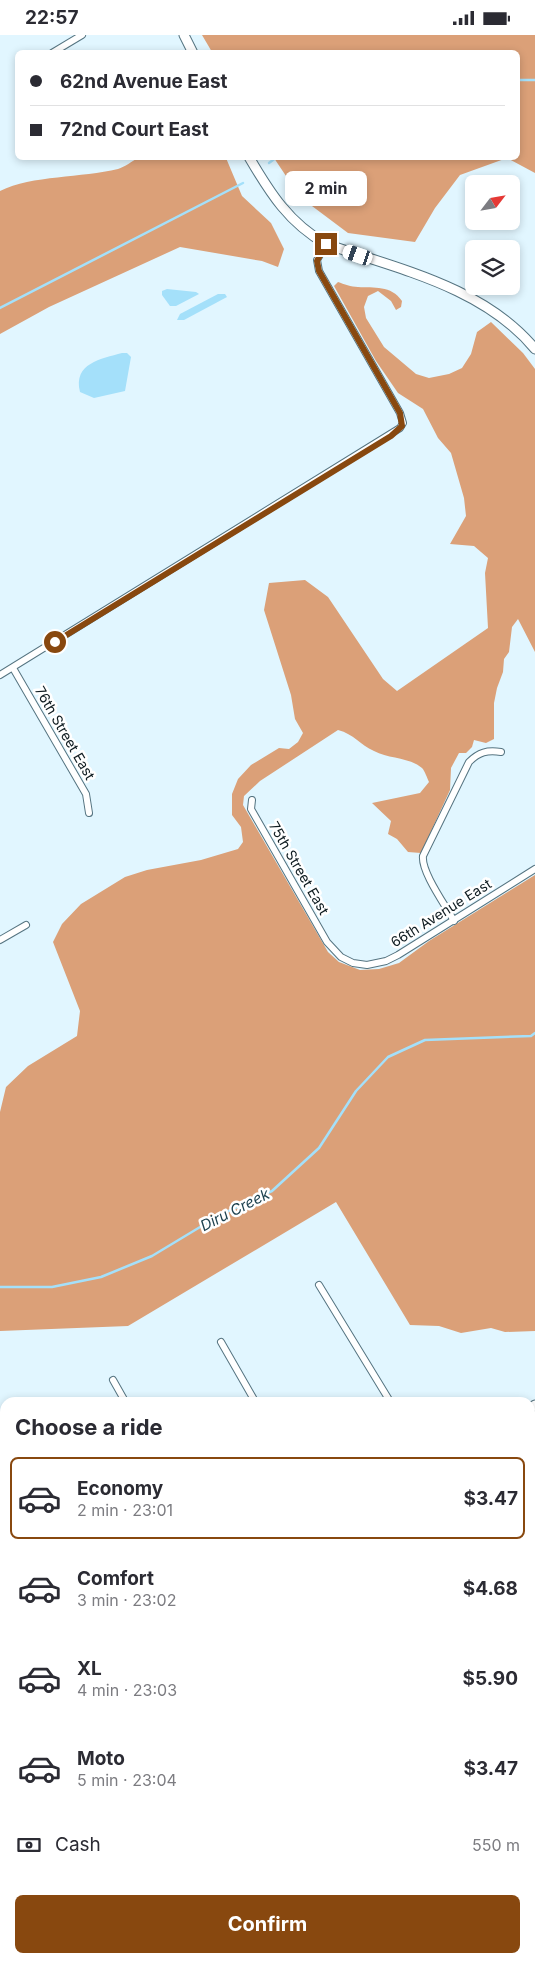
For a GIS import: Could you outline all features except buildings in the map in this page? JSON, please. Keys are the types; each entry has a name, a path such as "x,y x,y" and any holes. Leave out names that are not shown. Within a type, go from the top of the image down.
{"main road":[{"path":"184,35 192,50"},
{"path":"251,160 282,208 297,224 326,244 463,294 500,316 535,348"}],"street":[{"path":"57,50 82,35"},
{"path":"0,675 391,436 402,426 400,413 319,271 317,261 326,244"},
{"name":"76th Street East","path":"13,667 86,795 90,813"},
{"path":"454,921 427,874 422,861 423,856 469,762 475,756 486,751 501,752"},
{"name":"75th Street East","path":"252,800 251,809 331,948"},
{"name":"66th Avenue East","path":"331,948 341,957 353,963 367,965 379,963 398,955 535,869"},
{"path":"0,940 26,925"},
{"path":"319,1285 387,1397"},
{"path":"221,1342 253,1397"},
{"path":"113,1380 123,1397"}],"shaded area":[{"path":"202,35 535,35 535,173 511,160 520,160 520,50 211,50"},
{"path":"135,160 227,160 242,196 271,223 284,249 278,267 262,261 180,247 49,307 0,334 0,191 42,179 104,172 123,167"},
{"path":"275,160 501,160 460,175 435,208 415,242 348,233 300,197"},
{"path":"338,282 353,287 387,290 398,296 402,301 401,307 396,310 391,301 378,291 368,296 364,307 366,318 384,347 416,374 429,378 449,374 462,368 471,354 477,332 491,322 523,353 535,369 535,652 518,619 512,627 509,652 504,659 503,672 494,703 494,739 486,743 474,740 472,747 466,753 459,753 451,768 450,790 421,853 408,852 397,839 388,834 391,821 372,803 420,793 429,782 423,769 417,764 374,751 348,734 338,730 260,781 244,796 243,805 328,952 339,962 360,970 379,969 399,963 429,941 535,875 535,1331 505,1332 491,1328 461,1333 439,1326 410,1325 336,1202 128,1326 0,1331 0,1112 6,1087 28,1066 77,1036 80,1011 53,942 62,924 81,904 125,877 147,870 201,860 238,849 243,842 241,827 232,815 232,794 238,779 251,765 279,748 289,749 298,742 303,733 295,719 291,695 264,610 269,583 305,580 328,597 383,679 397,691 488,628 485,573 488,558 474,546 450,544 466,516 464,498 451,453 438,438 423,409 398,393 376,361 334,286"}],"water":[{"path":"167,289 196,292 199,294 176,306 170,306 162,295 162,291"},
{"path":"218,294 225,294 227,297 184,320 177,320 180,314"},
{"path":"127,353 131,357 125,391 94,398 80,392 79,382 85,368 98,360"}],"waterway":[{"path":"520,80 535,80"},
{"path":"269,163 273,160"},
{"path":"0,308 243,183"},
{"name":"Diru Creek","path":"0,1287 52,1287 101,1277 152,1256 220,1215 272,1191 319,1148 356,1091 388,1057 425,1040 531,1036 535,1033"}],"route":[{"path":"55,642 391,436 402,426 403,420 400,413 319,271 317,261 326,244"}]}
